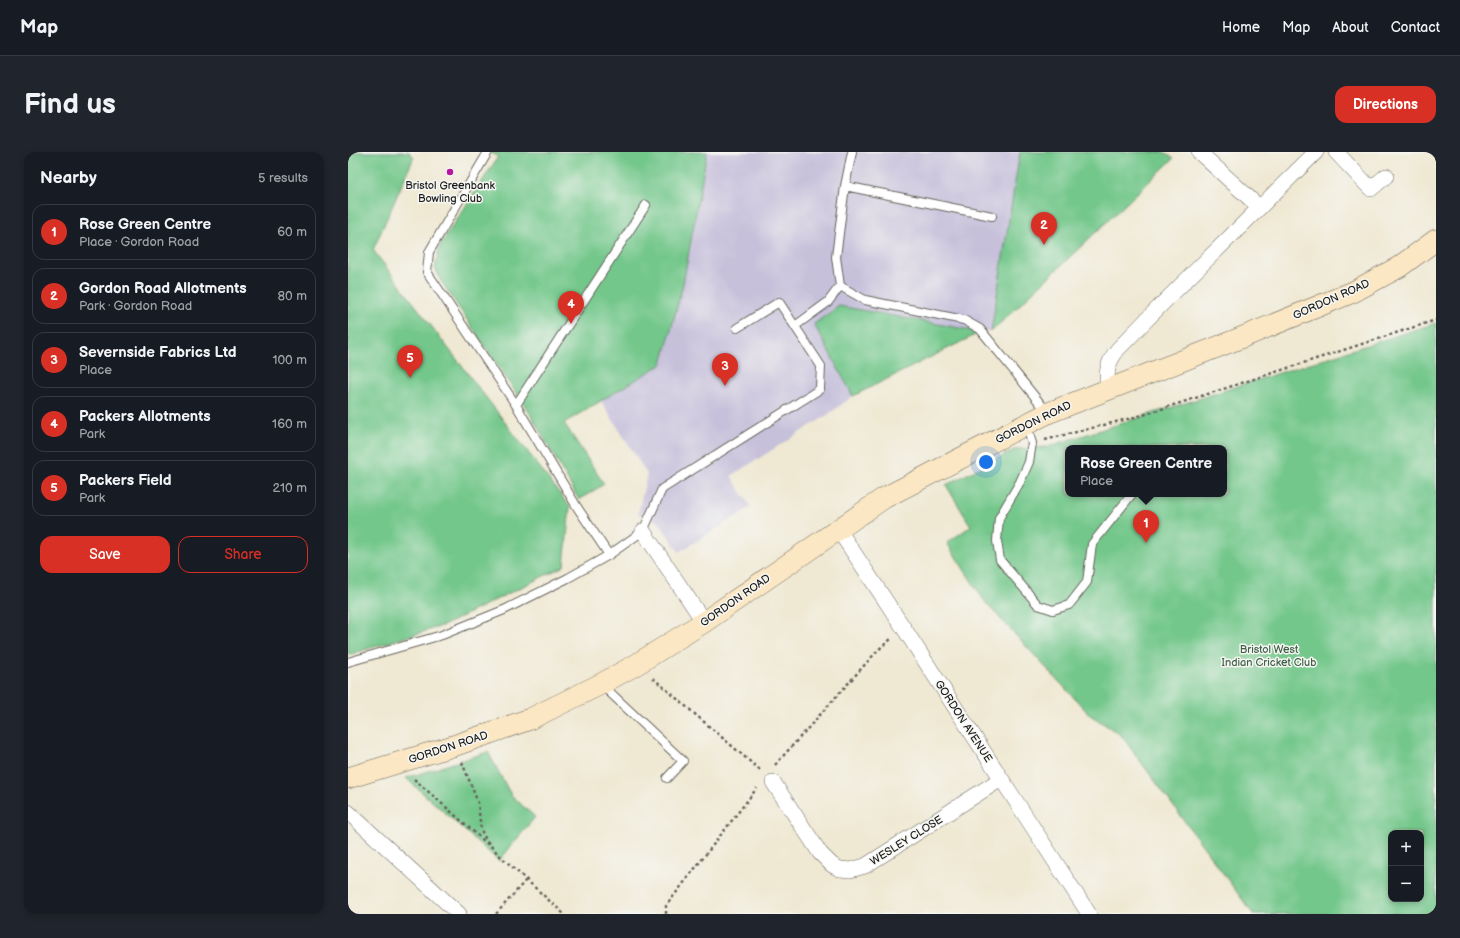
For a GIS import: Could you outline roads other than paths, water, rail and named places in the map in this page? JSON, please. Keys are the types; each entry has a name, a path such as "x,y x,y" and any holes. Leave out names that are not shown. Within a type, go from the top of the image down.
{"main road":[{"name":"GORDON ROAD","path":"348,778 456,745 530,719 602,684 638,664 704,622 884,498 1029,434 1048,414 1107,389 1243,337 1353,292 1399,267 1436,240"}],"street":[{"path":"1199,152 1259,208"},
{"path":"1107,389 1107,370 1113,355 1165,301 1316,152"},
{"path":"1336,152 1371,189 1386,176"},
{"name":"GORDON AVENUE","path":"838,529 1089,914"},
{"path":"643,531 704,622"},
{"name":"WESLEY CLOSE","path":"770,778 820,853 832,865 840,869 850,870 865,866 1001,779"},
{"path":"348,812 459,914"}],"lane":[{"path":"488,152 429,252 427,272 516,404 577,506 609,555"},
{"path":"795,326 828,302 840,286 836,257 845,186 852,152"},
{"path":"845,186 992,216"},
{"path":"516,404 646,204"},
{"path":"840,286 865,300 964,320 980,329 1048,414"},
{"path":"348,662 442,635 504,610 568,578 609,555 643,531 662,489 820,389 821,366 779,302 737,328"},
{"path":"1029,434 1029,462 1020,482 999,518 997,541 1000,560 1038,605 1053,610 1069,605 1087,582 1092,544 1130,497"},
{"path":"602,684 683,761 667,778"}],"place":[{"name":"Bristol Greenbank Bowling Club","path":"450,172"},
{"name":"Gordon Road Allotments","path":"1044,245"},
{"name":"Packers Allotments","path":"571,324"},
{"name":"Packers Field","path":"410,378"},
{"name":"Severnside Fabrics Ltd","path":"725,386"},
{"name":"Rose Green Centre","path":"1146,543"}],"park label":[{"name":"Bristol West Indian Cricket Club","path":"1269,655"}]}
